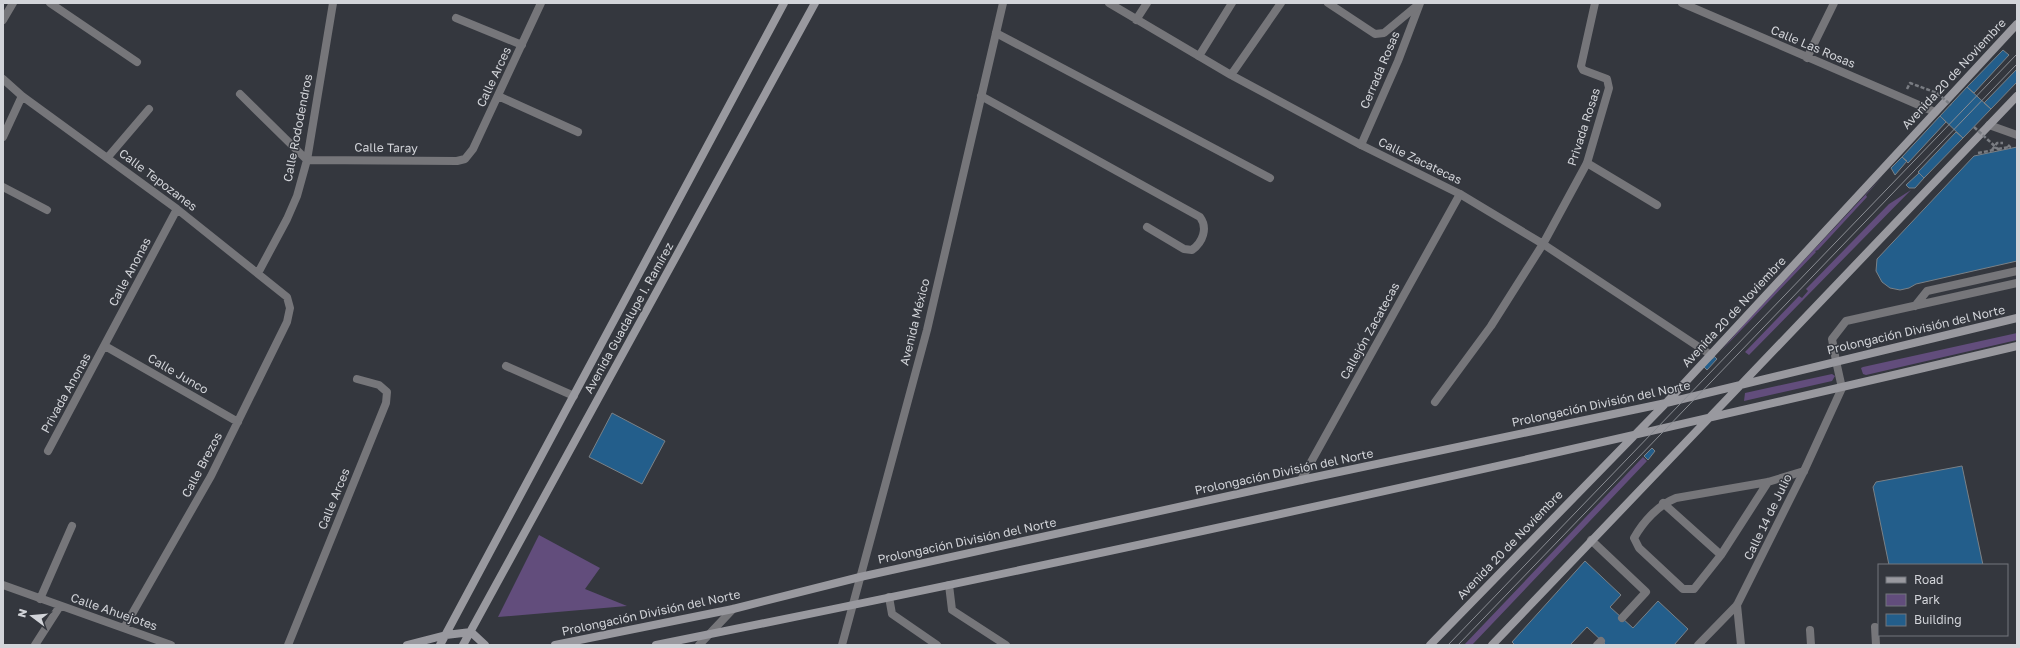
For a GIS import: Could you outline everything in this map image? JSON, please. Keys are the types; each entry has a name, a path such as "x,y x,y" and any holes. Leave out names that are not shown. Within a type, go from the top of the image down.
{"main road":[{"name":"Avenida Guadalupe I. Ramírez","path":"440,645 784,3"},
{"name":"Avenida Guadalupe I. Ramírez","path":"464,645 815,3"},
{"name":"Avenida 20 de Noviembre","path":"1430,645 1666,403 2017,24"},
{"path":"1492,645 2017,96"},
{"name":"Prolongación División del Norte","path":"555,645 733,609 860,577 1301,480 1666,403 2017,318"},
{"path":"656,645 949,585 1632,437 2017,346"},
{"path":"407,645 446,634 471,632 485,645"}],"street":[{"path":"3,20 13,3"},
{"path":"50,3 137,62"},
{"name":"Calle Rododendros","path":"258,273 287,219 297,196 307,160 333,3"},
{"name":"Calle Arces","path":"465,158 474,149 541,3"},
{"name":"Avenida México","path":"842,645 927,330 1003,3"},
{"name":"Calle Zacatecas","path":"1109,3 1231,75 1361,145 1460,194 1543,244 1711,355"},
{"path":"1136,20 1146,3"},
{"path":"1199,56 1232,3"},
{"path":"1231,75 1281,3"},
{"path":"1328,3 1375,34 1384,33 1419,4"},
{"name":"Privada Rosas","path":"1435,402 1491,326 1543,244 1587,164 1609,88 1609,82 1607,79 1583,70 1581,66 1595,3"},
{"name":"Calle Las Rosas","path":"1682,3 1935,112"},
{"path":"1807,58 1834,3"},
{"name":"Cerrada Rosas","path":"1361,145 1398,62 1419,4"},
{"path":"456,18 522,45"},
{"path":"996,33 1270,178"},
{"name":"Calle Tepozanes","path":"3,79 22,96 177,209 258,273 287,297 290,308"},
{"path":"240,94 307,160"},
{"path":"3,137 22,96"},
{"path":"498,96 578,132"},
{"path":"981,96 1200,217 1204,223 1204,232 1197,246 1192,250 1184,250 1147,227"},
{"path":"108,158 149,109"},
{"path":"1989,126 2017,135"},
{"name":"Calle Taray","path":"307,160 457,161 465,158"},
{"path":"1587,164 1657,205"},
{"path":"3,188 47,210"},
{"name":"Callejón Zacatecas","path":"1301,480 1460,194"},
{"name":"Calle Anonas","path":"105,346 177,209"},
{"path":"1915,306 1927,290 2017,271"},
{"path":"1842,388 1832,339 1846,321 2017,283"},
{"name":"Calle Brezos","path":"124,628 211,476 287,322 290,308"},
{"name":"Calle Junco","path":"105,346 238,422"},
{"name":"Privada Anonas","path":"48,452 105,346"},
{"path":"506,366 574,396"},
{"name":"Calle Arces","path":"288,645 386,403 386,392 379,385 357,379"},
{"name":"Calle 14 de Julio","path":"1698,645 1737,605 1804,471 1842,388"},
{"path":"1768,482 1721,555 1694,589 1683,589 1639,548 1634,538 1639,529 1663,503 1676,498 1768,482 1804,471"},
{"path":"1663,503 1721,555"},
{"path":"40,599 72,526"},
{"path":"1591,540 1646,592 1622,618"},
{"name":"Calle Ahuejotes","path":"3,585 171,645"},
{"path":"949,585 952,610 1006,645"},
{"path":"889,597 892,614 937,645"},
{"path":"1737,605 1741,645"},
{"path":"35,645 60,606"},
{"path":"699,645 733,609"},
{"path":"1875,627 1876,645"},
{"path":"1810,630 1811,645"}],"path":[{"path":"1910,83 1937,93 1951,105"},
{"path":"1974,127 1998,149"},
{"path":"1999,142 2010,147 1998,149 1992,150 1999,142"}],"green space":[{"path":"1883,176 1866,195 1867,197 1818,250 1815,251 1816,252 1721,351 1747,321"},
{"path":"1911,190 1749,355 1745,352 1799,296 1802,298 1808,291 1806,289 1889,204"},
{"path":"2017,333 2017,340 1866,375 1863,374 1861,368 1863,367"},
{"path":"1832,374 1835,376 1832,381 1744,401 1745,393"},
{"path":"1643,457 1647,461 1472,645 1464,645"},
{"path":"539,535 600,568 585,589 627,606 498,617"}],"building":[{"path":"2003,50 2009,55 1974,93 1967,87"},
{"path":"2017,69 2017,82 1991,109 1984,103"},
{"path":"1967,87 1991,109 1963,138 1940,116"},
{"path":"1940,116 1946,122 1908,163 1902,157"},
{"path":"1956,132 1963,138 1924,178 1918,172"},
{"path":"2017,147 2017,261 1916,284 1909,288 1900,290 1890,288 1882,282 1876,271 1877,259 1974,156"},
{"path":"1902,157 1907,161 1895,175 1891,168"},
{"path":"1919,173 1924,178 1915,188 1909,188 1906,185"},
{"path":"1714,356 1717,359 1707,370 1704,367"},
{"path":"612,413 665,441 642,484 589,457"},
{"path":"1652,448 1655,451 1648,460 1644,456"},
{"path":"1962,466 1983,564 1889,564 1873,487 1876,482"},
{"path":"1585,561 1621,595 1610,607 1633,628 1658,601 1688,629 1674,645 1606,645 1587,627 1570,645 1515,645 1512,642"}],"tram line":[{"path":"1448,645 2017,54"},
{"path":"1458,645 2017,64"}]}
